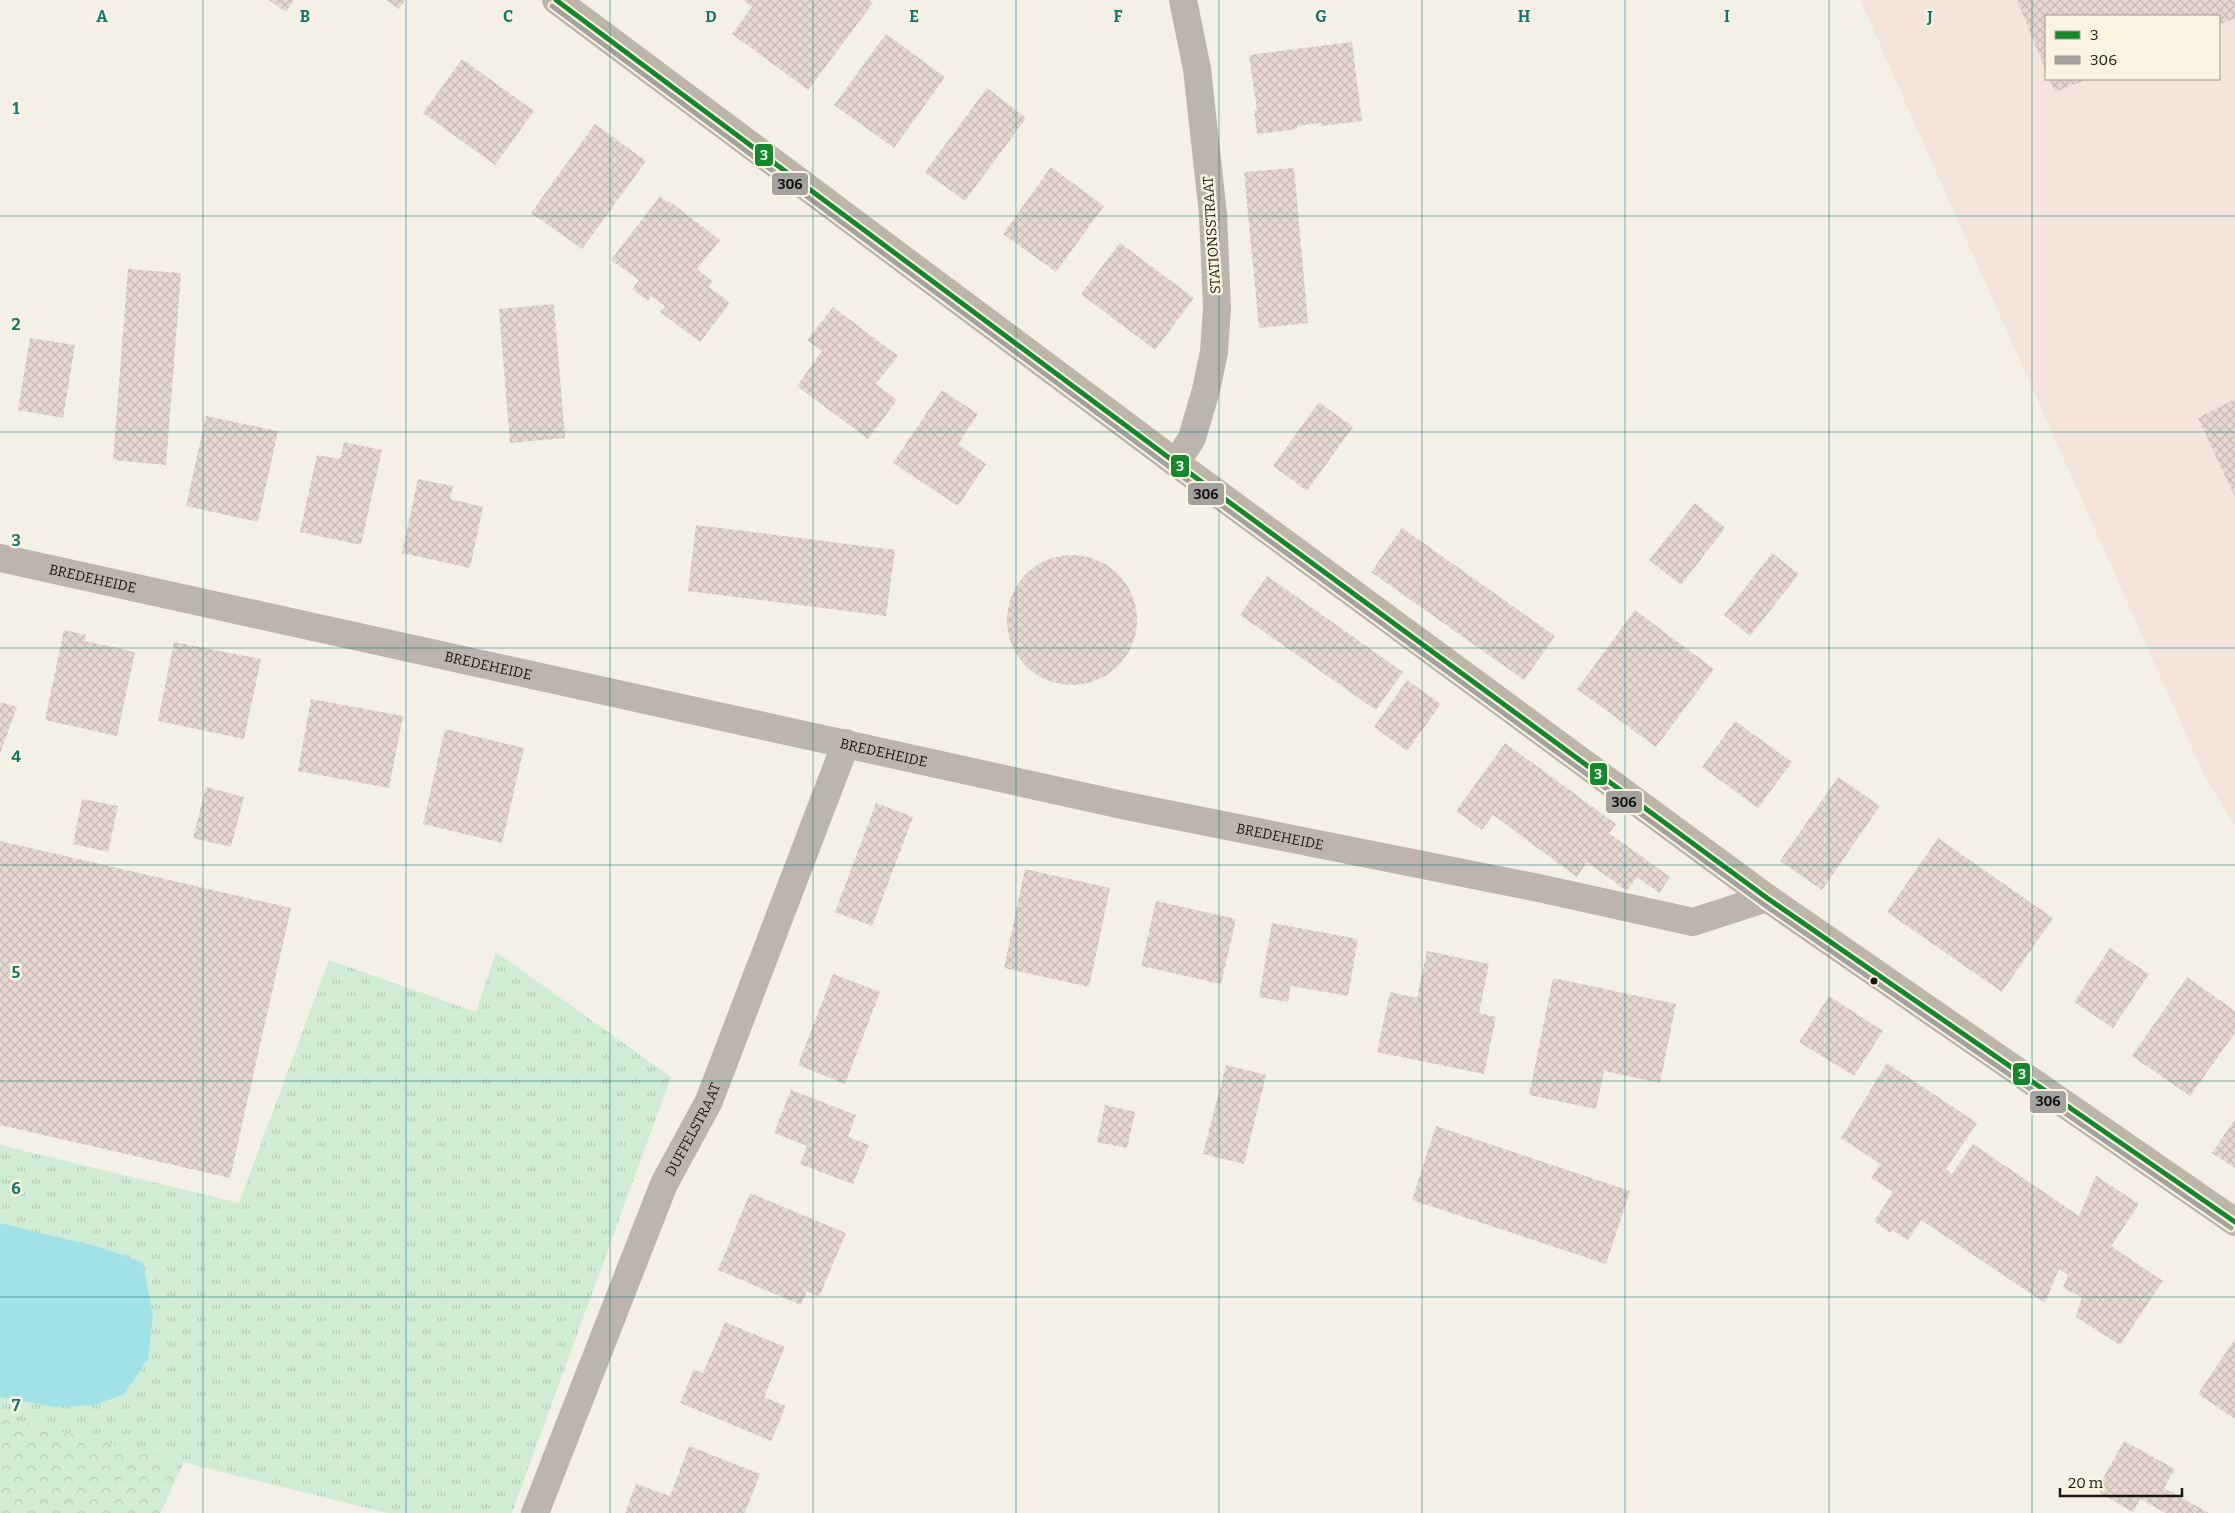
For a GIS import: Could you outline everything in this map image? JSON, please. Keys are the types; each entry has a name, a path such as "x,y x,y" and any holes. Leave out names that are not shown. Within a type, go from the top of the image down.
{"street":[{"path":"556,0 1176,463 1767,898 2235,1222"},
{"name":"STATIONSSTRAAT","path":"1176,463 1192,438 1206,390 1214,352 1217,308 1213,214 1197,69 1183,0"},
{"name":"BREDEHEIDE","path":"0,558 1127,806 1534,887 1692,922 1767,898"},
{"name":"DUFFELSTRAAT","path":"535,1513 664,1184 709,1101 846,743"}],"shaded area":[{"path":"1860,0 2235,0 2235,827 2204,775"}],"green space":[{"path":"496,952 671,1077 512,1513 387,1513 0,1417 0,1145 239,1203 329,960 476,1012"},
{"path":"0,1417 143,1451 184,1463 160,1513 0,1513"}],"water":[{"path":"0,1223 103,1248 143,1263 153,1316 148,1359 124,1394 95,1405 54,1407 0,1397"}],"building":[{"path":"269,0 294,0 286,12"},
{"path":"386,0 405,0 399,9"},
{"path":"743,0 869,0 873,3 808,90 732,34 752,7"},
{"path":"2017,0 2235,0 2235,18 2220,25 2220,15 2045,15 2045,69"},
{"path":"886,34 945,77 894,148 834,105"},
{"path":"1352,42 1362,121 1321,126 1321,123 1297,126 1297,129 1257,134 1254,110 1257,110 1249,55"},
{"path":"462,59 534,111 495,165 423,113"},
{"path":"2049,80 2085,80 2055,92"},
{"path":"987,88 1026,118 965,201 925,172"},
{"path":"595,124 646,161 582,249 531,213"},
{"path":"1051,167 1104,206 1056,272 1003,234"},
{"path":"1294,168 1308,323 1259,328 1244,172"},
{"path":"660,196 720,240 697,269 712,281 709,287 730,303 700,342 660,312 665,306 651,296 648,301 632,289 639,280 611,260"},
{"path":"1120,243 1194,298 1155,350 1081,294"},
{"path":"128,269 181,273 166,465 113,460"},
{"path":"554,304 565,438 510,443 499,309"},
{"path":"833,307 898,356 876,384 897,400 868,439 797,386 822,351 807,340"},
{"path":"30,338 75,345 63,418 18,410"},
{"path":"942,390 978,414 958,444 986,464 958,506 893,463"},
{"path":"2235,399 2235,497 2198,418"},
{"path":"1319,402 1353,427 1307,491 1273,466"},
{"path":"206,416 278,431 258,522 186,506"},
{"path":"344,442 382,450 361,545 300,532 317,455 340,459"},
{"path":"418,479 453,486 450,499 483,507 470,568 402,553"},
{"path":"1695,503 1725,528 1681,585 1649,560"},
{"path":"696,525 895,550 886,616 688,591"},
{"path":"1402,528 1555,636 1524,680 1371,572"},
{"path":"1772,553 1799,574 1750,636 1724,615"},
{"path":"1072,555 1097,560 1118,574 1132,595 1137,620 1132,645 1118,666 1097,680 1072,685 1047,680 1026,666 1012,645 1007,620 1012,595 1026,574 1047,560"},
{"path":"1267,576 1403,672 1376,710 1240,615"},
{"path":"1635,610 1714,669 1656,747 1577,689"},
{"path":"64,630 86,635 85,641 135,652 117,736 45,720"},
{"path":"174,642 261,659 244,739 158,721"},
{"path":"1407,680 1441,704 1407,751 1374,727"},
{"path":"311,699 403,716 389,788 298,771"},
{"path":"0,702 17,707 0,753"},
{"path":"1735,721 1792,762 1758,808 1702,767"},
{"path":"445,729 524,748 502,843 423,824"},
{"path":"1505,743 1616,824 1609,833 1670,877 1659,893 1637,877 1627,891 1587,862 1577,877 1493,815 1482,830 1456,811"},
{"path":"1838,777 1880,806 1822,890 1780,861"},
{"path":"206,787 244,797 231,847 193,838"},
{"path":"82,799 118,806 108,852 73,844"},
{"path":"876,803 913,817 872,926 835,912"},
{"path":"1938,838 2053,918 2002,992 1887,912"},
{"path":"0,841 291,908 230,1178 0,1125"},
{"path":"1025,869 1110,888 1089,987 1004,968"},
{"path":"1156,901 1236,919 1221,984 1141,966"},
{"path":"1272,923 1358,939 1348,996 1291,986 1288,1002 1259,997"},
{"path":"2110,948 2149,974 2113,1028 2074,1002"},
{"path":"1427,951 1489,964 1479,1013 1496,1017 1484,1074 1377,1052 1390,992 1417,998"},
{"path":"833,974 880,992 845,1084 798,1065"},
{"path":"2187,977 2235,1011 2235,1033 2190,1096 2132,1056"},
{"path":"1553,978 1676,1004 1660,1083 1604,1071 1596,1109 1529,1095"},
{"path":"1829,996 1883,1031 1854,1076 1799,1042"},
{"path":"1887,1063 1977,1123 1946,1169 1952,1174 1973,1144 2079,1216 2096,1176 2139,1204 2111,1246 2163,1281 2120,1345 2076,1317 2082,1297 2063,1288 2068,1275 2059,1269 2045,1303 1921,1220 1908,1240 1892,1230 1890,1233 1874,1221 1893,1192 1871,1178 1880,1164 1841,1138"},
{"path":"1226,1065 1266,1075 1244,1164 1203,1154"},
{"path":"791,1090 856,1115 848,1137 869,1145 853,1184 800,1164 807,1146 774,1133"},
{"path":"1105,1105 1135,1112 1127,1148 1097,1142"},
{"path":"2235,1119 2235,1168 2212,1153"},
{"path":"1436,1126 1630,1191 1606,1264 1412,1200"},
{"path":"750,1193 846,1233 819,1297 807,1291 801,1305 718,1270"},
{"path":"725,1322 785,1347 764,1397 786,1406 771,1441 680,1403 694,1369 703,1373"},
{"path":"2235,1339 2235,1419 2198,1394"},
{"path":"2124,1441 2175,1469 2164,1488 2209,1513 2165,1513 2140,1499 2133,1512 2096,1491"},
{"path":"689,1446 760,1474 745,1513 625,1513 636,1484 670,1496"}],"transit line":[{"name":"3","path":"556,0 1176,463 1767,898 2235,1222"},
{"name":"306","path":"552,6 1172,469 1763,904 2231,1228"}]}
